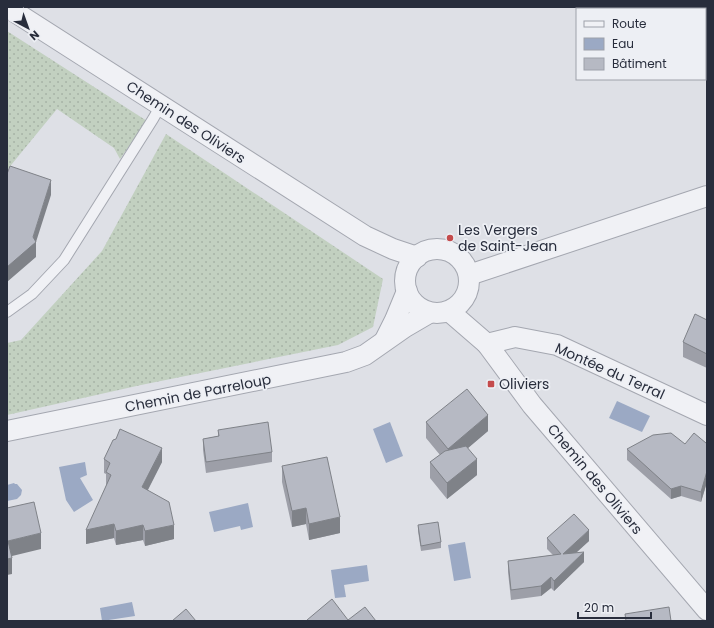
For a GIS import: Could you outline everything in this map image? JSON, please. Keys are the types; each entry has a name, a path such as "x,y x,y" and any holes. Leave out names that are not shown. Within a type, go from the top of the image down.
{"street":[{"name":"Chemin des Oliviers","path":"7,7 365,236 393,249 417,257"},
{"path":"406,285 411,263 423,252 443,249 452,252 463,262 469,275 707,196"},
{"name":"Chemin des Oliviers","path":"365,236 406,285 411,301 419,308 429,313"},
{"name":"Chemin des Oliviers","path":"469,275 470,286 467,295 487,344"},
{"name":"Chemin de Parreloup","path":"384,342 395,320 406,285"},
{"path":"429,313 439,314 450,312 463,302 467,295"},
{"name":"Chemin des Oliviers","path":"450,312 487,344 532,405 707,610"},
{"name":"Chemin de Parreloup","path":"7,431 346,362 365,355 405,327 429,313"},
{"name":"Montée du Terral","path":"487,344 515,336 558,345 707,415"}],"lane":[{"path":"7,312 32,294 64,260 161,105"}],"green space":[{"path":"7,31 147,121 120,159 114,148 57,109 7,170"},
{"path":"166,134 383,279 373,327 338,345 141,385 7,415 7,343 21,340 102,251"}],"water":[{"path":"617,401 650,416 642,432 609,418"},
{"path":"390,422 403,456 386,463 373,429"},
{"path":"85,462 87,475 80,478 93,500 74,512 66,500 59,467"},
{"path":"14,483 17,484 22,490 21,495 17,499 7,501 7,485"},
{"path":"248,503 253,527 241,530 240,526 214,532 209,512"},
{"path":"465,542 471,578 454,581 448,545"},
{"path":"367,565 369,581 344,585 346,597 335,598 331,570"},
{"path":"132,602 135,616 102,621 100,608"}],"building":[{"path":"10,166 51,180 33,237 36,242 7,267 7,174"},
{"path":"695,314 707,320 707,354 683,342"},
{"path":"467,389 488,415 448,449 426,422"},
{"path":"268,422 272,452 206,462 203,439 219,436 218,430"},
{"path":"120,429 162,448 142,487 169,502 174,525 145,531 143,525 116,531 114,524 86,530 111,475 106,472 110,463 104,459"},
{"path":"671,433 685,444 694,433 706,443 707,442 707,471 701,492 681,486 671,489 627,449 653,435"},
{"path":"466,446 477,459 447,483 430,462 445,451"},
{"path":"327,457 340,517 309,524 306,508 292,511 282,466"},
{"path":"34,502 41,533 8,541 12,558 7,559 7,508"},
{"path":"574,514 589,530 563,554 584,552 554,581 551,577 541,586 511,590 508,561 561,554 547,538"},
{"path":"438,522 441,542 421,546 418,525"},
{"path":"332,599 348,620 365,607 376,621 307,620"},
{"path":"669,607 671,621 626,621 625,614"},
{"path":"186,609 196,621 172,621"}],"place":[{"name":"Les Vergers de Saint-Jean","path":"450,238"},
{"name":"Oliviers","path":"491,384"}]}
